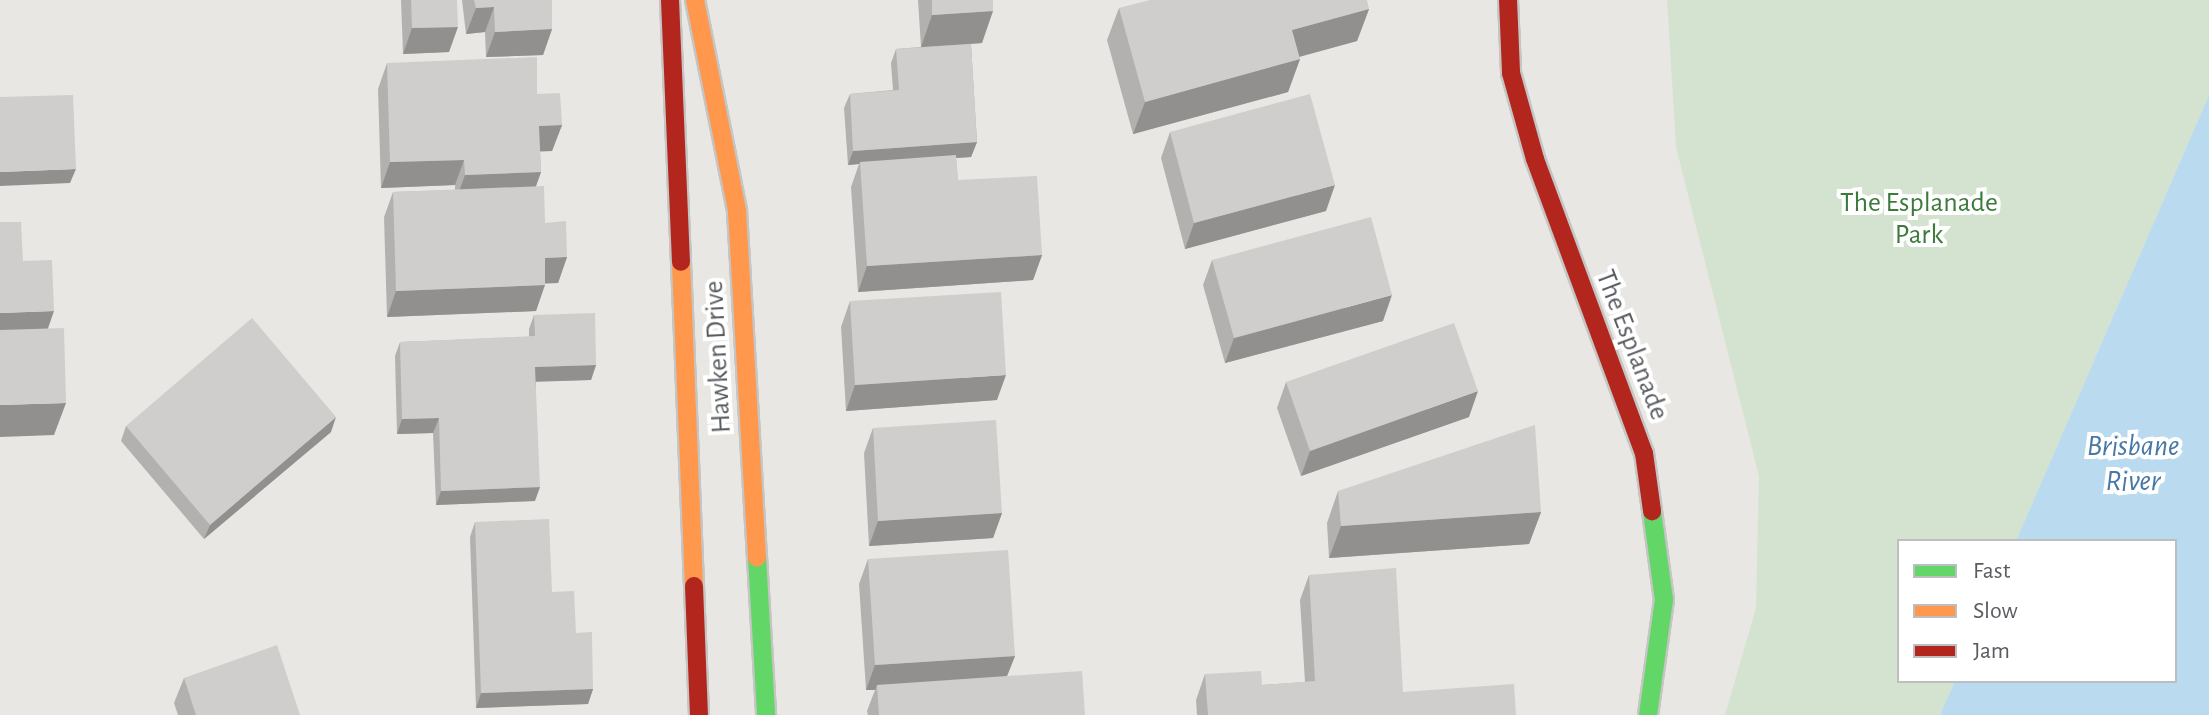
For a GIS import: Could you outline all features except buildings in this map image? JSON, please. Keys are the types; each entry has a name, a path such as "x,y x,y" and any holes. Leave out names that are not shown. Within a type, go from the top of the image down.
{"main road":[{"name":"Hawken Drive","path":"670,0 699,715"},
{"name":"Hawken Drive","path":"695,0 737,211 766,715"},
{"name":"The Esplanade","path":"1508,0 1511,73 1535,159 1644,453 1664,600 1648,715"}],"green space":[{"name":"The Esplanade Park","path":"1667,0 2209,0 2209,95 2017,539 1897,539 1897,683 1954,683 1940,715 1725,715 1756,608 1759,476 1676,147"}],"water":[{"name":"Brisbane River","path":"2209,95 2209,715 1940,715 1954,683 2177,683 2177,539 2017,539"}],"traffic: fast":[{"path":"1648,715 1664,600 1652,511"},
{"path":"757,557 766,715"}],"traffic: slow":[{"path":"695,0 737,211 757,557"},
{"path":"681,262 694,586"}],"traffic: jam":[{"path":"670,0 681,262"},
{"path":"1508,0 1511,73 1535,159 1644,453 1652,511"},
{"path":"694,586 699,715"}]}
